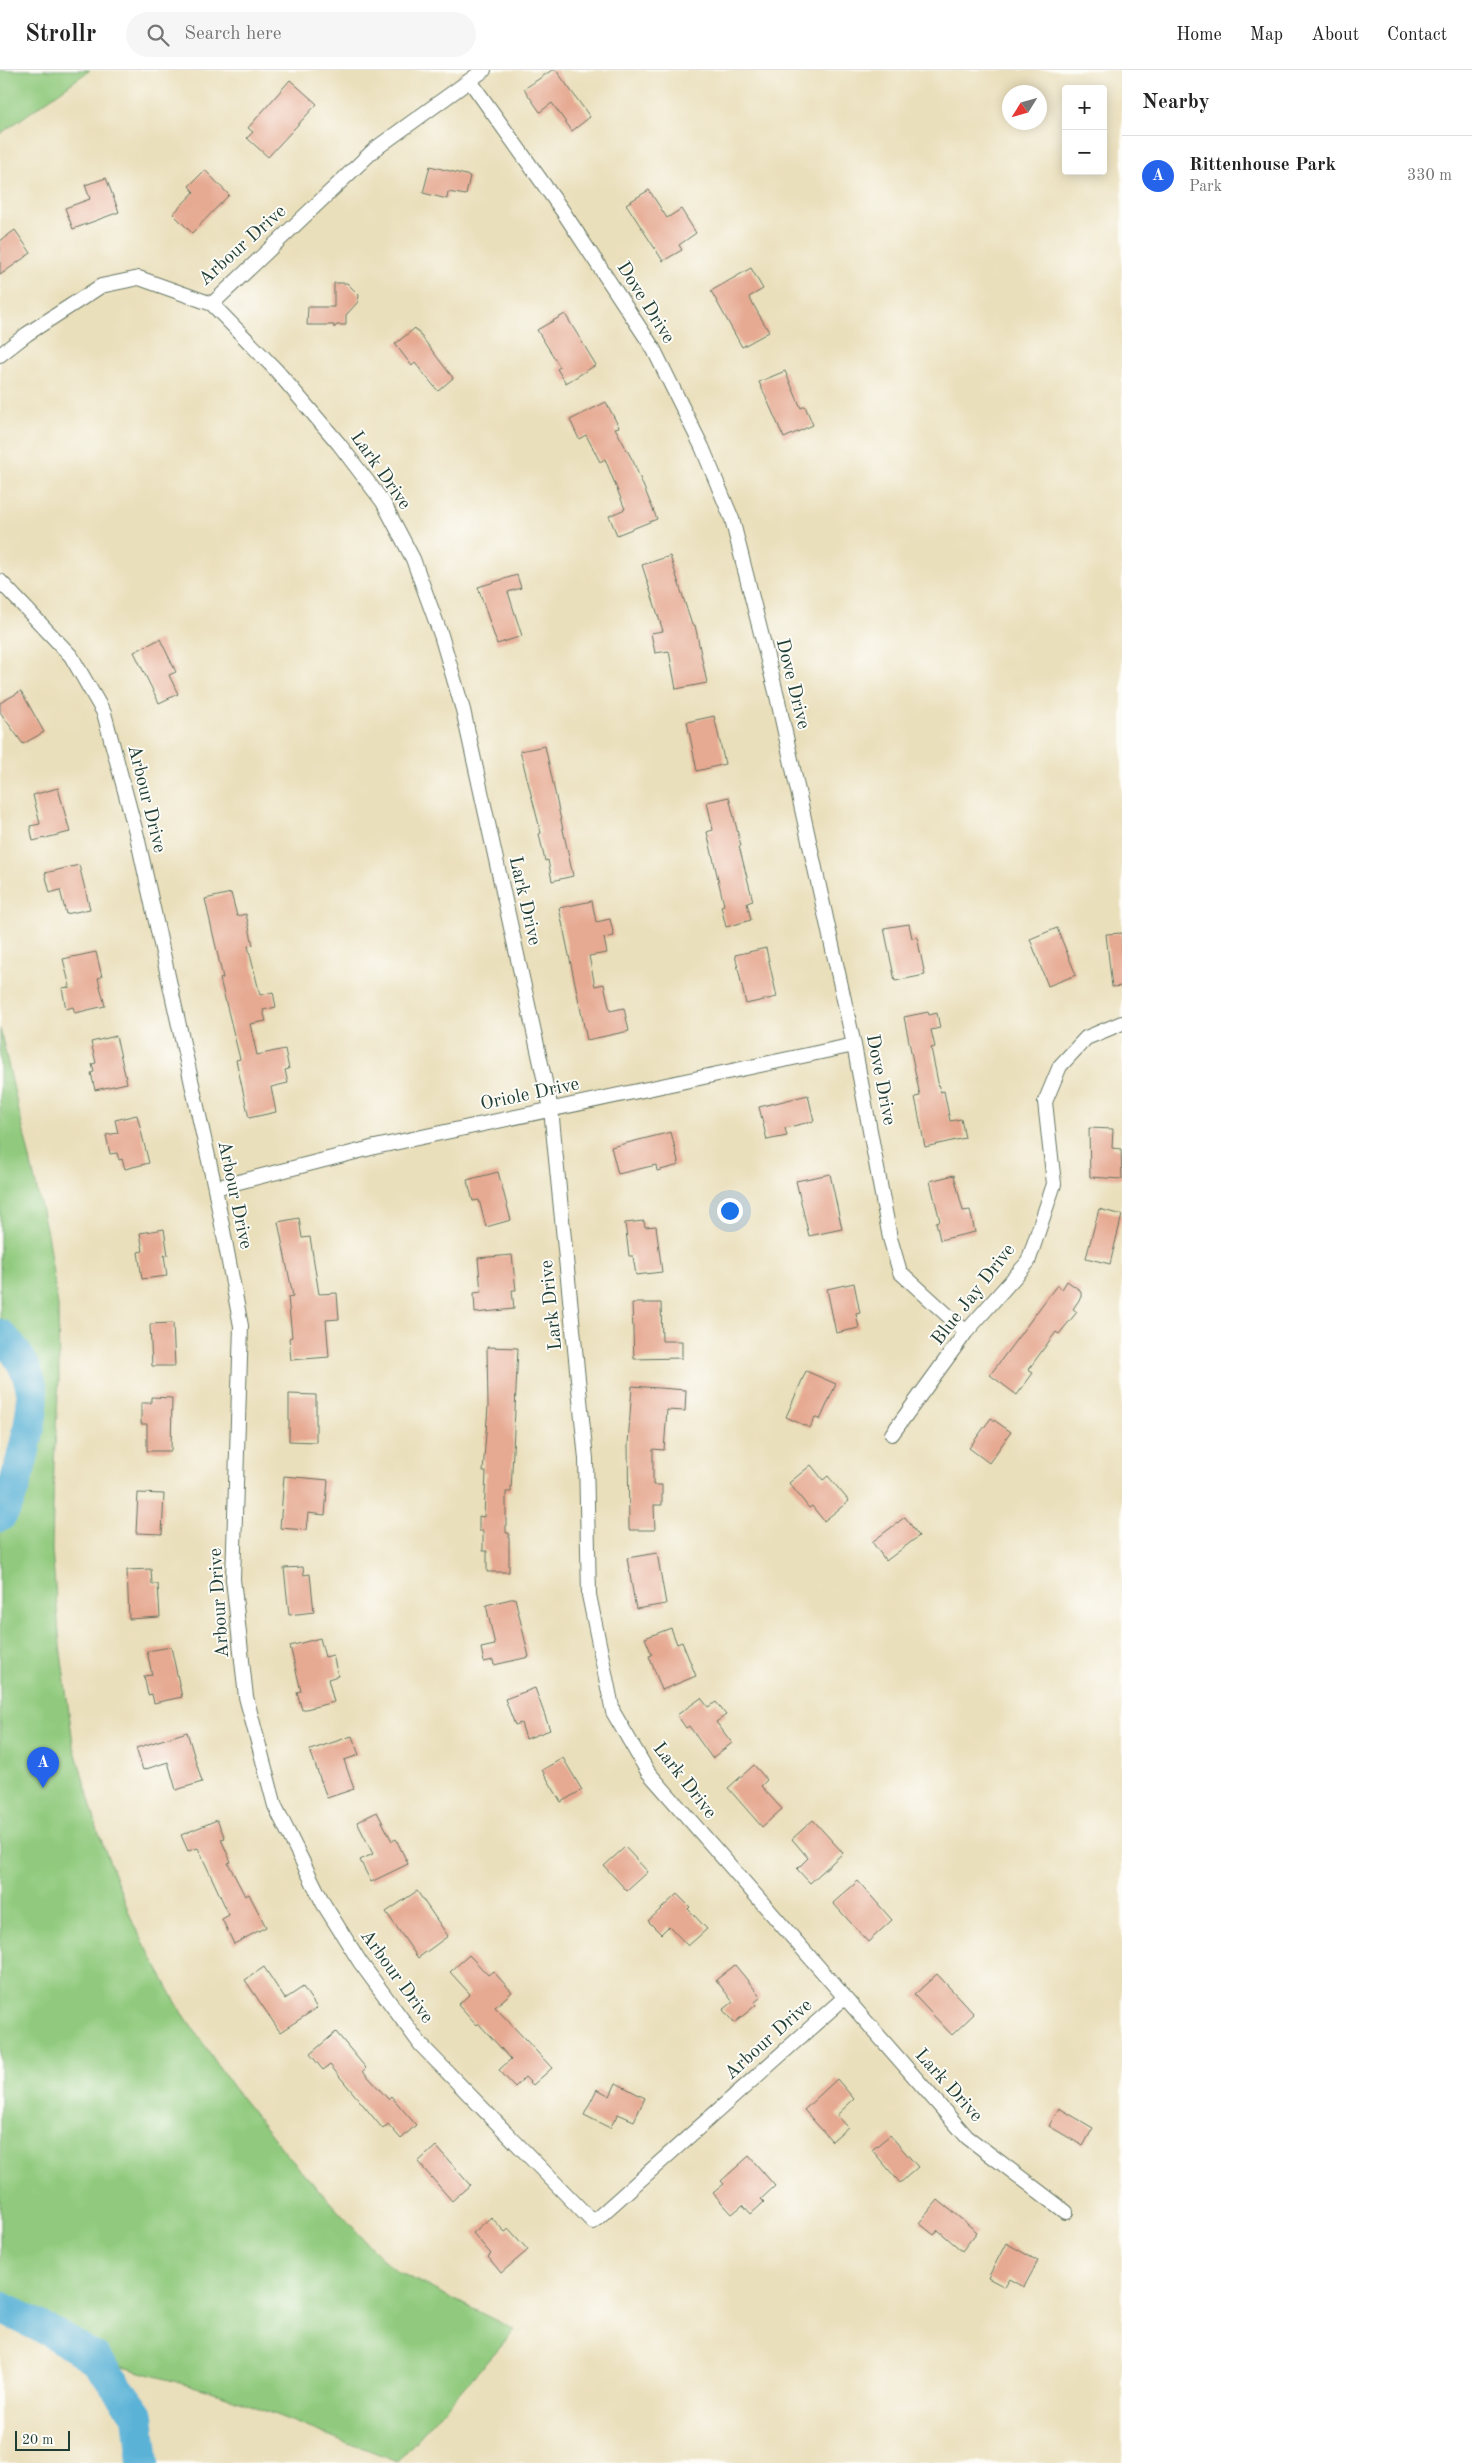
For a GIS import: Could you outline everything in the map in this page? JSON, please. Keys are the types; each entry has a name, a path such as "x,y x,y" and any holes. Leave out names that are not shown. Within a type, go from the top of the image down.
{"street":[{"name":"Arbour Drive","path":"0,355 27,334 101,286 139,278 212,304 375,149 484,70"},
{"name":"Dove Drive","path":"470,81 562,210 652,348 702,447 732,519 777,696 854,1045 890,1238 900,1272 966,1332"},
{"name":"Lark Drive","path":"212,304 276,370 339,444 383,502 413,559 441,635 463,710 551,1109 586,1459 589,1595 613,1712 648,1772 967,2137 1066,2212"},
{"name":"Arbour Drive","path":"0,581 71,656 104,713 137,836 215,1188 241,1326 234,1579 246,1697 275,1806 323,1903 360,1962 422,2045 593,2222 844,1998"},
{"name":"Blue Jay Drive","path":"892,1434 966,1332 1028,1262 1054,1184 1045,1102 1060,1066 1086,1038 1122,1023"},
{"name":"Oriole Drive","path":"215,1188 375,1146 854,1045"}],"green space":[{"path":"0,70 90,70 0,134"},
{"path":"0,1029 47,1233 58,1306 59,1379 54,1463 52,1550 60,1645 73,1743 99,1834 133,1923 178,2006 232,2086 289,2157 379,2256 397,2271 515,2330 397,2462 224,2395 97,2360 0,2308 0,1516 6,1508 23,1456 31,1417 32,1391 24,1367 16,1353 0,1335"}],"building":[{"path":"552,70 556,70 590,117 572,131 552,103 540,112 524,89"},
{"path":"290,80 317,104 268,157 247,138 253,132 248,128"},
{"path":"430,166 470,176 466,195 448,192 447,199 423,193"},
{"path":"205,170 229,195 192,233 173,214 194,192 189,186"},
{"path":"106,178 119,212 73,229 65,208 90,199 85,185"},
{"path":"649,190 667,218 681,209 696,233 679,245 682,250 663,261 626,204"},
{"path":"15,230 31,253 0,275 0,241"},
{"path":"751,268 763,289 749,297 769,332 742,347 711,291"},
{"path":"334,283 347,283 359,295 358,302 346,315 346,325 337,325 334,328 334,325 307,325 308,307 334,307"},
{"path":"565,314 596,365 566,383 557,369 560,367 537,330"},
{"path":"415,328 453,378 438,391 415,363 412,366 395,344"},
{"path":"785,371 801,408 805,406 813,425 784,438 759,382"},
{"path":"606,402 619,427 615,428 633,461 657,519 617,535 609,516 625,509 605,459 600,462 586,435 579,439 570,420"},
{"path":"670,556 692,625 695,625 707,683 676,689 669,651 655,653 651,633 663,631 642,565"},
{"path":"517,575 521,588 508,592 522,636 497,644 478,587"},
{"path":"160,639 176,672 169,675 178,694 159,703 134,652"},
{"path":"21,691 44,732 23,744 0,712 0,703"},
{"path":"714,716 725,764 697,771 687,722"},
{"path":"545,746 573,876 552,881 548,860 545,861 539,834 541,833 520,751"},
{"path":"58,788 70,832 33,841 30,826 40,824 33,795"},
{"path":"729,797 753,901 747,903 751,920 726,927 721,906 724,905 707,832 713,830 707,802"},
{"path":"79,865 90,909 66,914 60,890 50,893 45,873"},
{"path":"231,893 237,916 246,914 253,945 248,946 260,995 273,992 276,1007 263,1010 266,1021 250,1024 257,1055 285,1049 289,1069 285,1070 288,1083 271,1087 276,1112 249,1118 236,1060 240,1059 220,979 223,978 205,899"},
{"path":"592,901 596,922 610,919 614,936 604,938 607,953 589,956 595,986 604,984 610,1011 624,1008 629,1031 587,1040 559,908"},
{"path":"909,924 912,938 917,937 925,975 895,981 884,928"},
{"path":"1057,928 1076,975 1048,986 1030,939"},
{"path":"1122,933 1122,986 1112,987 1106,934"},
{"path":"766,948 777,997 746,1004 735,955"},
{"path":"96,952 102,977 98,978 105,1006 75,1013 73,1007 66,1009 62,988 70,987 63,959"},
{"path":"928,1012 929,1015 937,1013 940,1028 931,1030 935,1047 931,1048 940,1092 944,1091 950,1121 961,1119 965,1138 925,1147 915,1097 920,1096 904,1017"},
{"path":"116,1036 127,1083 95,1090 91,1073 94,1072 92,1064 96,1063 91,1042"},
{"path":"808,1095 814,1121 785,1128 787,1136 767,1140 759,1107"},
{"path":"137,1115 149,1163 125,1169 122,1159 119,1160 117,1153 110,1154 106,1135 118,1133 115,1120"},
{"path":"1089,1128 1113,1129 1112,1148 1121,1149 1122,1179 1090,1177"},
{"path":"671,1132 679,1165 657,1171 656,1165 618,1174 611,1147"},
{"path":"498,1172 511,1220 486,1227 479,1200 473,1201 467,1180"},
{"path":"830,1174 842,1229 809,1236 796,1181"},
{"path":"954,1175 963,1211 970,1210 975,1232 940,1240 936,1222 940,1221 930,1181"},
{"path":"1099,1209 1122,1215 1110,1264 1086,1258"},
{"path":"299,1218 302,1238 310,1237 319,1294 337,1293 339,1319 326,1320 329,1357 291,1360 289,1338 292,1337 288,1297 293,1296 278,1222"},
{"path":"644,1221 645,1227 656,1226 662,1272 636,1275 633,1256 629,1256 625,1223"},
{"path":"164,1229 168,1255 164,1255 167,1276 142,1279 138,1252 143,1251 140,1233"},
{"path":"512,1255 516,1290 512,1290 514,1309 475,1313 474,1293 481,1292 478,1258"},
{"path":"1067,1281 1081,1291 1081,1297 1073,1309 1077,1312 1059,1334 1056,1332 1028,1370 1033,1373 1017,1395 990,1375 1057,1285 1062,1289"},
{"path":"854,1283 860,1313 856,1314 859,1328 836,1333 827,1289"},
{"path":"632,1303 661,1303 662,1341 682,1341 682,1358 634,1359"},
{"path":"173,1323 175,1366 152,1366 150,1324"},
{"path":"487,1347 518,1348 511,1492 506,1492 506,1533 509,1533 509,1572 487,1572 487,1551 483,1551 483,1531 479,1531 479,1516 484,1517 486,1472 483,1472 488,1406"},
{"path":"806,1371 836,1384 820,1420 815,1417 810,1428 786,1417"},
{"path":"632,1386 686,1390 685,1411 667,1410 664,1450 653,1449 653,1485 662,1485 662,1505 654,1505 655,1530 629,1530 628,1444"},
{"path":"289,1394 316,1395 316,1442 289,1441"},
{"path":"151,1397 172,1398 171,1451 147,1451 147,1424 141,1424 141,1403 151,1403"},
{"path":"991,1418 1011,1432 989,1463 969,1448"},
{"path":"811,1465 823,1480 828,1476 849,1501 824,1521 812,1506 809,1508 789,1483"},
{"path":"284,1476 328,1480 325,1515 308,1513 306,1530 280,1528"},
{"path":"138,1493 164,1494 162,1534 136,1533"},
{"path":"905,1517 919,1536 886,1561 872,1542"},
{"path":"657,1553 666,1604 636,1609 627,1558"},
{"path":"303,1567 304,1575 310,1574 314,1612 289,1615 284,1568"},
{"path":"151,1569 152,1584 158,1584 160,1617 129,1619 127,1570"},
{"path":"515,1598 529,1657 494,1665 493,1660 484,1662 481,1648 495,1645 486,1605"},
{"path":"671,1628 677,1644 682,1642 696,1676 662,1690 649,1656 652,1655 645,1638"},
{"path":"320,1638 325,1657 333,1655 338,1676 328,1679 334,1702 302,1710 297,1692 301,1691 290,1646"},
{"path":"171,1647 182,1697 154,1703 152,1694 148,1695 144,1676 152,1675 147,1651"},
{"path":"535,1688 550,1730 526,1739 521,1723 515,1725 505,1699"},
{"path":"701,1698 708,1707 716,1702 726,1715 716,1722 732,1743 712,1758 689,1726 686,1728 677,1715"},
{"path":"187,1732 202,1782 176,1790 168,1762 143,1770 136,1748"},
{"path":"352,1736 359,1755 344,1760 354,1789 327,1798 310,1750"},
{"path":"563,1758 582,1790 561,1802 542,1770"},
{"path":"754,1765 767,1780 761,1786 782,1809 762,1827 728,1788"},
{"path":"377,1812 392,1841 396,1839 408,1864 371,1882 360,1860 373,1854 357,1822"},
{"path":"217,1820 225,1838 221,1839 231,1862 228,1863 245,1896 249,1894 266,1927 234,1944 222,1919 229,1915 198,1848 188,1851 181,1835"},
{"path":"813,1820 843,1853 810,1883 797,1869 808,1858 792,1839"},
{"path":"625,1847 648,1872 627,1891 604,1866"},
{"path":"858,1881 892,1920 868,1942 833,1903"},
{"path":"417,1891 448,1936 418,1958 386,1912"},
{"path":"677,1894 707,1929 688,1946 669,1926 661,1934 648,1921"},
{"path":"469,1955 488,1975 493,1971 512,1992 495,2007 552,2068 533,2085 525,2077 515,2087 499,2070 511,2059 478,2023 476,2025 458,2005 470,1994 450,1972"},
{"path":"735,1965 761,1997 754,2003 756,2005 734,2023 723,2010 733,2002 716,1980"},
{"path":"264,1967 285,1999 303,1987 317,2008 280,2032 245,1980"},
{"path":"937,1974 974,2014 952,2035 914,1995"},
{"path":"336,2032 366,2068 363,2071 388,2099 391,2096 416,2125 401,2139 388,2124 383,2129 330,2065 323,2070 310,2054"},
{"path":"837,2079 854,2099 837,2115 848,2127 832,2141 804,2110"},
{"path":"616,2083 645,2098 634,2121 618,2114 610,2128 584,2115 597,2089 610,2096"},
{"path":"1059,2108 1093,2128 1083,2146 1049,2126"},
{"path":"890,2135 918,2167 900,2183 872,2150"},
{"path":"436,2146 470,2185 452,2201 418,2162"},
{"path":"749,2156 775,2186 761,2199 764,2202 751,2214 743,2205 732,2214 713,2193 724,2184 721,2181"},
{"path":"938,2200 977,2232 962,2251 938,2230 934,2235 919,2223"},
{"path":"491,2217 505,2232 509,2229 528,2250 501,2273 488,2257 491,2254 473,2233"},
{"path":"1006,2243 1038,2261 1024,2287 1010,2279 1005,2287 988,2278"}],"waterway":[{"path":"0,1335 16,1353 24,1367 32,1391 31,1417 23,1456 6,1508 0,1516"},
{"path":"0,2307 53,2333 97,2360 138,2415 143,2463"}],"place":[{"name":"Rittenhouse Park","path":"43,1788"}]}
